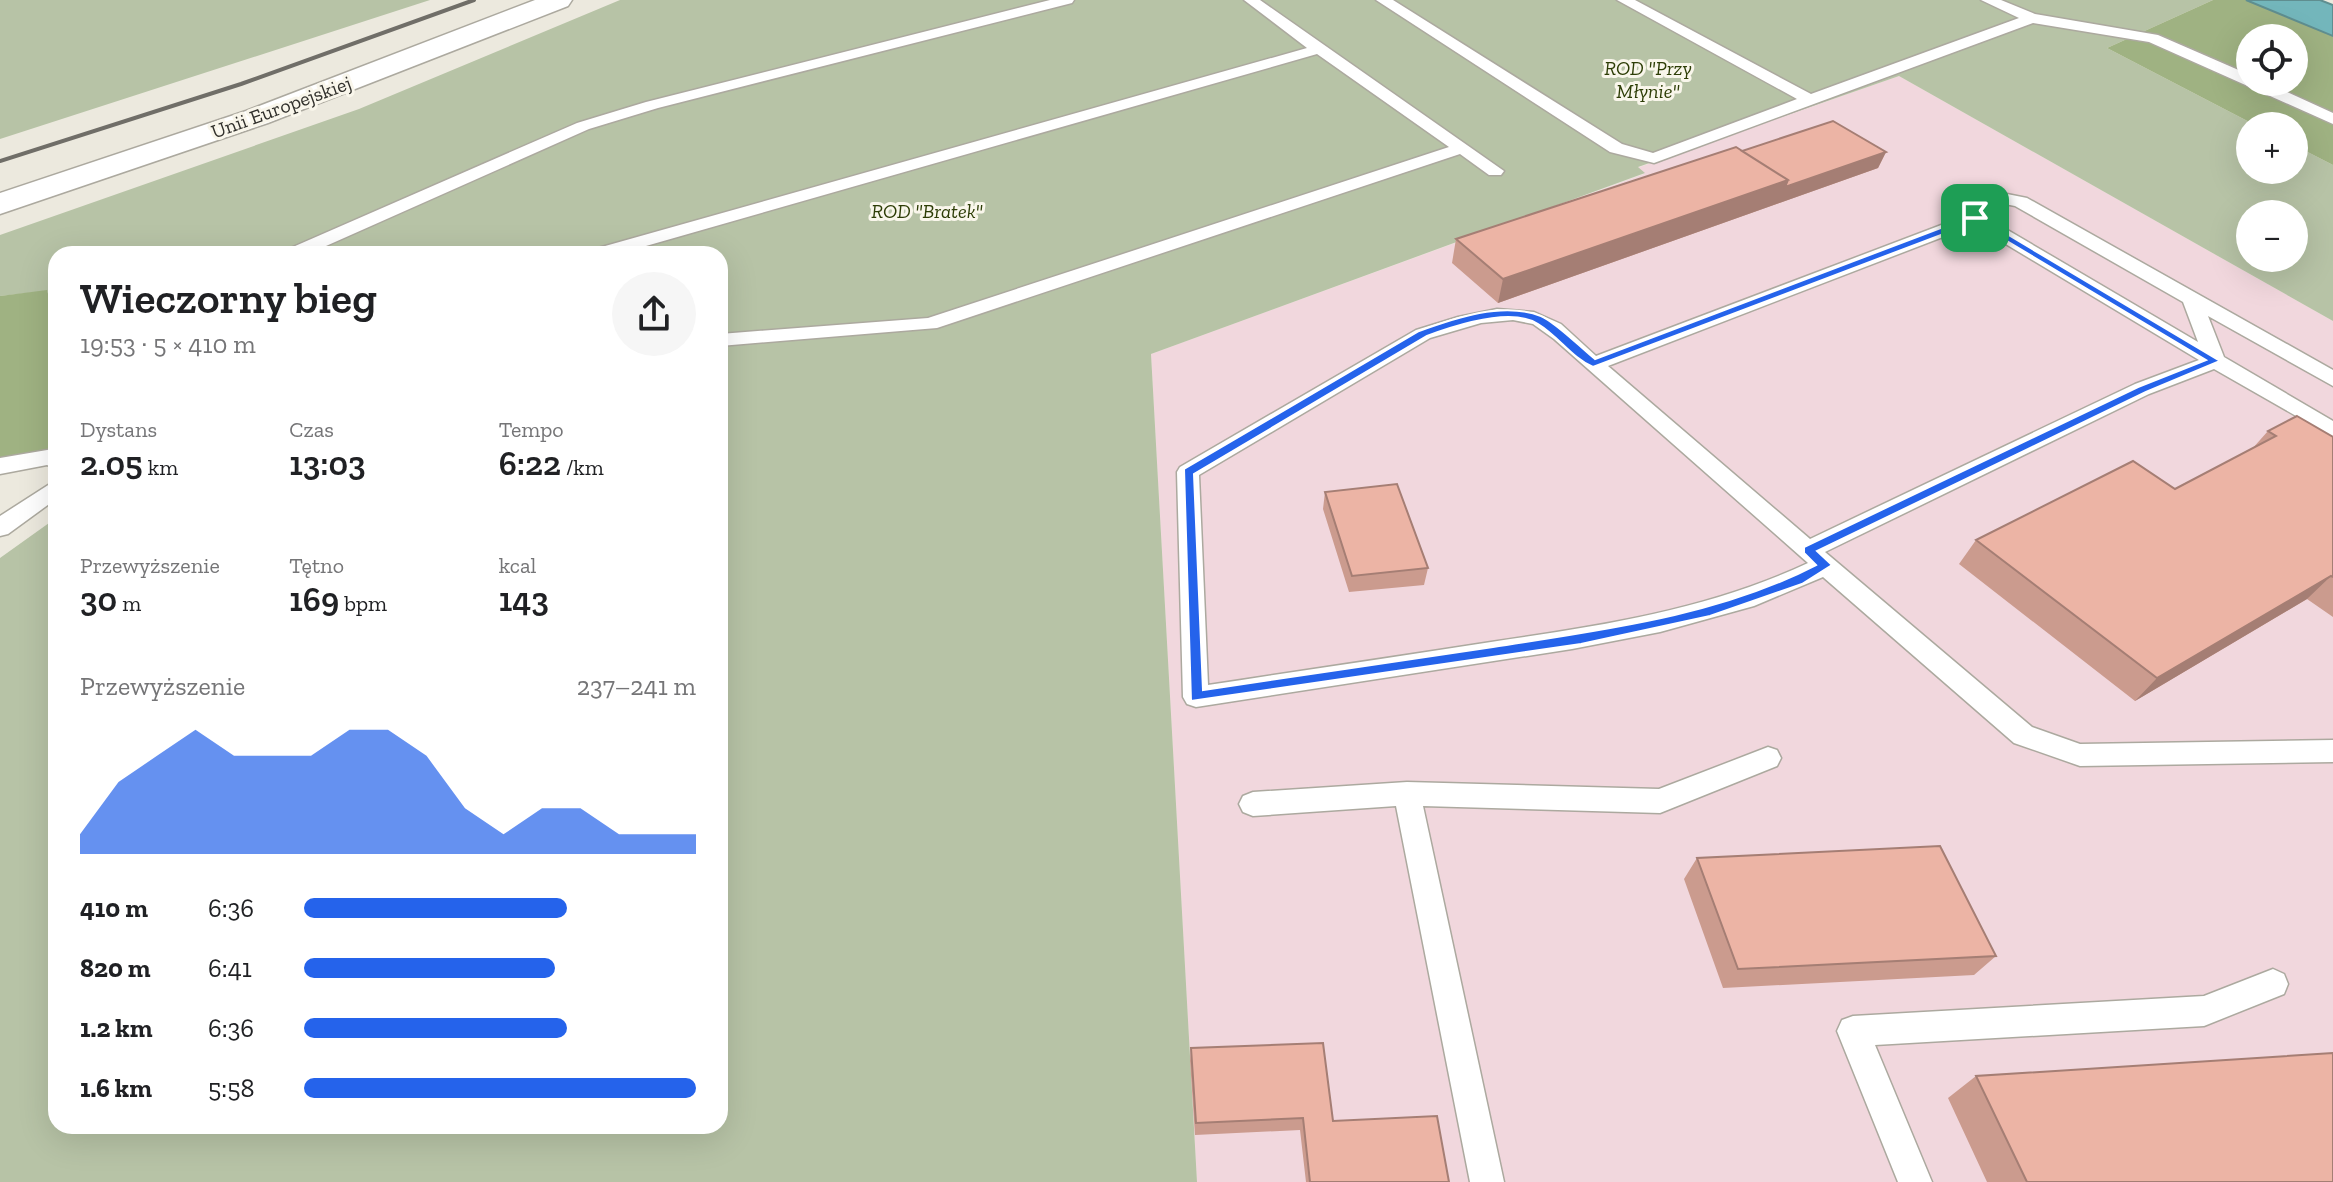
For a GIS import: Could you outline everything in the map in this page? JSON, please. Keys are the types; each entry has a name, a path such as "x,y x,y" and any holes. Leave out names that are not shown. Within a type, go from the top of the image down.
{"main road":[{"name":"Unii Europejskiej","path":"0,204 257,117 559,0"}],"lane":[{"path":"311,246 583,126 652,105 1067,0"},
{"path":"1251,0 1495,171"},
{"path":"1383,0 1616,148 1654,158 2032,18"},
{"path":"1624,0 1810,100"},
{"path":"1988,0 2032,18 2137,35 2176,47 2236,75"},
{"path":"626,246 1319,49"},
{"path":"2282,96 2333,119"},
{"path":"728,339 930,324 1463,148"},
{"path":"2333,379 2021,202 1987,195 1968,203 1975,218 2333,430"},
{"path":"1593,364 1975,218"},
{"path":"2191,298 2215,361"},
{"path":"2215,361 2142,389 1817,558 1798,580 1710,611 1581,638 1196,697 1188,472 1423,334 1457,321 1502,314 1539,319 1593,364 1817,558 2023,735 2080,755 2333,751"},
{"path":"0,466 48,457"},
{"path":"0,528 48,494"},
{"path":"1253,804 1407,794 1660,801 1768,758"},
{"path":"1407,794 1487,1182"},
{"path":"1915,1182 1853,1031 2204,1011 2273,984"}],"shaded area":[{"path":"1899,76 2236,266 2236,272 2246,272 2333,321 2333,1182 1197,1182 1151,354 1644,174 1637,168"}],"green space":[{"path":"0,0 430,0 0,139"},
{"path":"620,0 2213,0 2107,48 2236,115 2236,184 2308,184 2308,152 2333,165 2333,321 2246,272 2308,272 2308,200 2236,200 2236,266 1899,76 1638,167 1645,173 1151,354 1197,1182 0,1182 0,558 48,524 48,1134 728,1134 728,246 48,246 48,295 47,291 0,296 0,235 359,109"},
{"path":"2213,0 2246,0 2304,24 2236,24 2236,96 2308,96 2308,26 2333,36 2333,165 2308,152 2308,112 2236,112 2236,115 2107,48"},
{"path":"47,290 48,294 48,452 0,473 0,296"}],"water":[{"path":"2246,0 2320,0 2333,5 2333,36"}],"building":[{"path":"1833,121 1886,152 1785,187 1788,180 1742,151"},
{"path":"1736,147 1788,180 1503,279 1456,239"},
{"path":"2297,416 2333,437 2333,577 2157,678 1976,540 2133,461 2175,489 2276,436 2268,431"},
{"path":"1397,484 1428,568 1352,576 1325,492"},
{"path":"1940,846 1996,956 1738,969 1697,858"},
{"path":"1323,1043 1333,1121 1437,1116 1449,1182 1310,1182 1303,1118 1196,1123 1191,1048"},
{"path":"2333,1053 2333,1182 2027,1182 1976,1076"}],"railway":[{"path":"0,161 241,84 474,0"}],"route":[{"path":"1975,218 2215,361 2142,389 1808,550 1826,565 1798,580 1710,611 1581,638 1196,697 1188,472 1423,334 1457,321 1502,314 1539,319 1593,364 1975,218"}],"park label":[{"name":"ROD \"Przy Młynie\"","path":"1648,80"},
{"name":"ROD \"Bratek\"","path":"927,211"}]}
